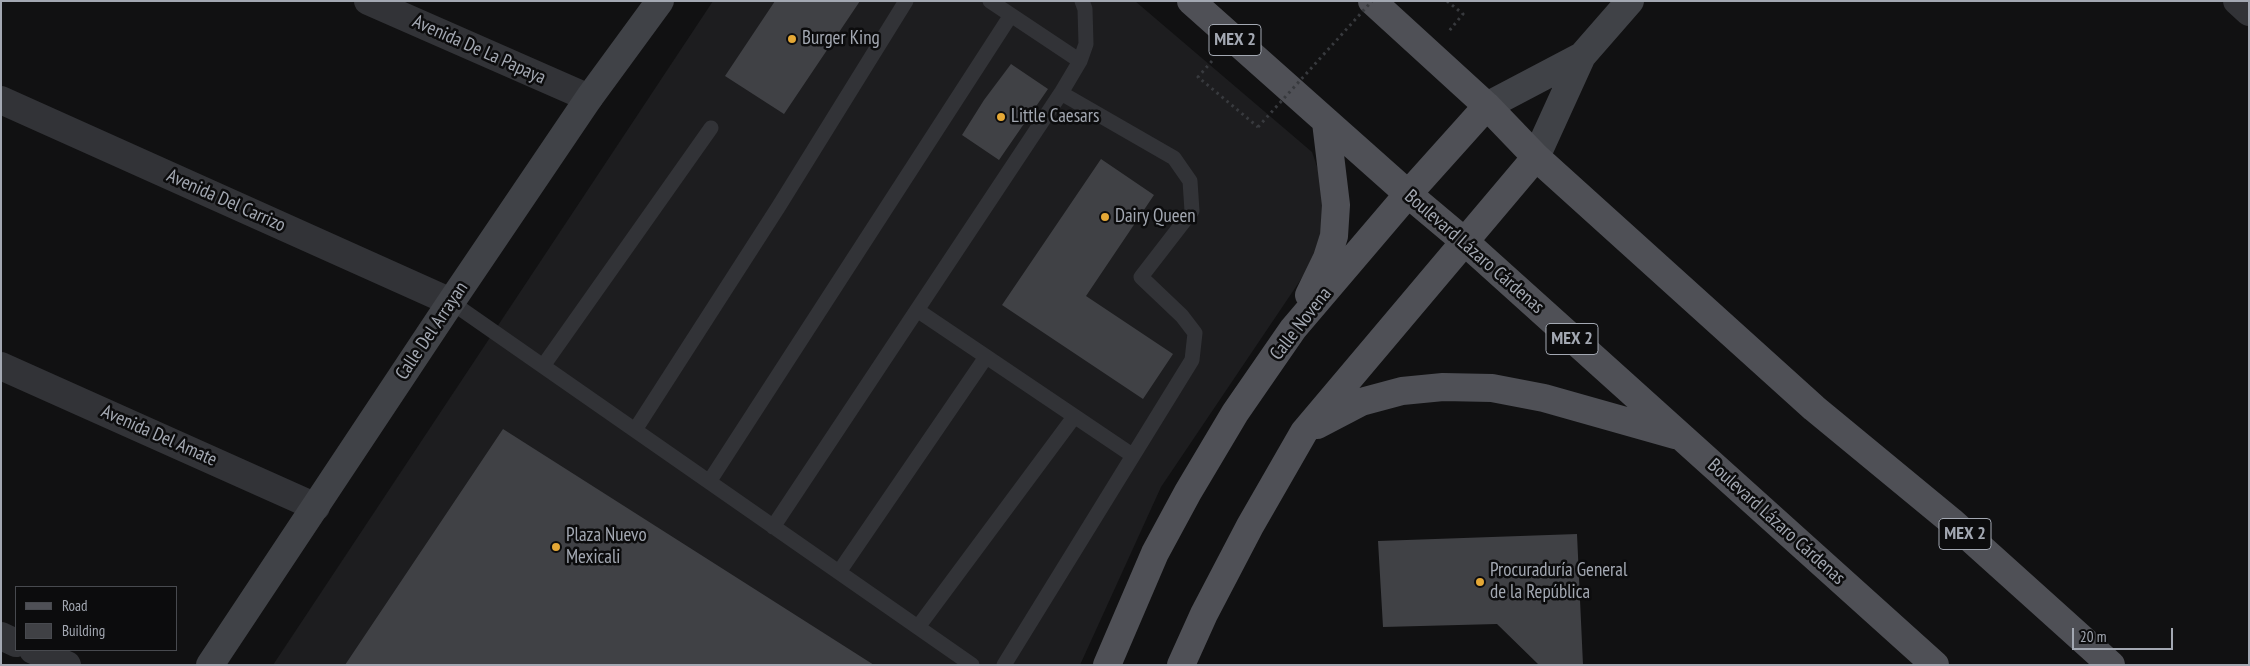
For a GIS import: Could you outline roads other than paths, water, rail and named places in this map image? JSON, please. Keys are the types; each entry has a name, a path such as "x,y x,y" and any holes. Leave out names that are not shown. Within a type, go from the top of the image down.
{"main road":[{"name":"Boulevard Lázaro Cárdenas","path":"1191,1 1326,122 1464,241 1936,665"},
{"name":"MEX 2","path":"1372,1 1487,106 1536,157 1814,408 1951,521 2111,665"},
{"name":"Calle Novena","path":"1107,665 1155,553 1188,492 1235,413 1293,330 1408,194 1487,106"},
{"path":"1293,330 1327,258 1334,236 1336,205 1326,122"},
{"name":"Calle Novena","path":"1181,665 1204,614 1250,526 1304,432 1536,157"},
{"path":"1304,432 1361,402 1402,391 1443,387 1492,388 1544,398 1681,437"}],"street":[{"name":"Avenida De La Papaya","path":"368,1 589,98"},
{"name":"Calle Del Arrayan","path":"210,665 589,98 660,1"},
{"name":"Calle Novena","path":"1536,157 1582,56 1630,1"},
{"path":"2237,1 2249,12"},
{"name":"Calle Novena","path":"1487,106 1582,56"},
{"name":"Avenida Del Carrizo","path":"1,100 451,302"},
{"name":"Avenida Del Amate","path":"1,366 316,506"},
{"path":"1,636 15,642"},
{"path":"35,651 67,665"}],"lane":[{"path":"635,430 774,215 906,1"},
{"path":"990,1 1080,61"},
{"path":"773,527 1061,93 1080,61 1086,44 1085,9 1082,1"},
{"path":"709,482 1010,15"},
{"path":"1004,665 1192,360 1195,333 1182,316 1141,277 1192,211 1190,181 1174,158 1061,93"},
{"path":"544,366 711,128"},
{"path":"451,302 972,665"},
{"path":"917,310 1132,455"},
{"path":"839,572 986,357"},
{"path":"918,627 1074,417"}],"place":[{"name":"Burger King","path":"792,39"},
{"name":"Little Caesars","path":"1001,117"},
{"name":"Dairy Queen","path":"1105,217"},
{"name":"Plaza Nuevo Mexicali","path":"556,547"},
{"name":"Procuraduría General de la República","path":"1480,582"}]}
